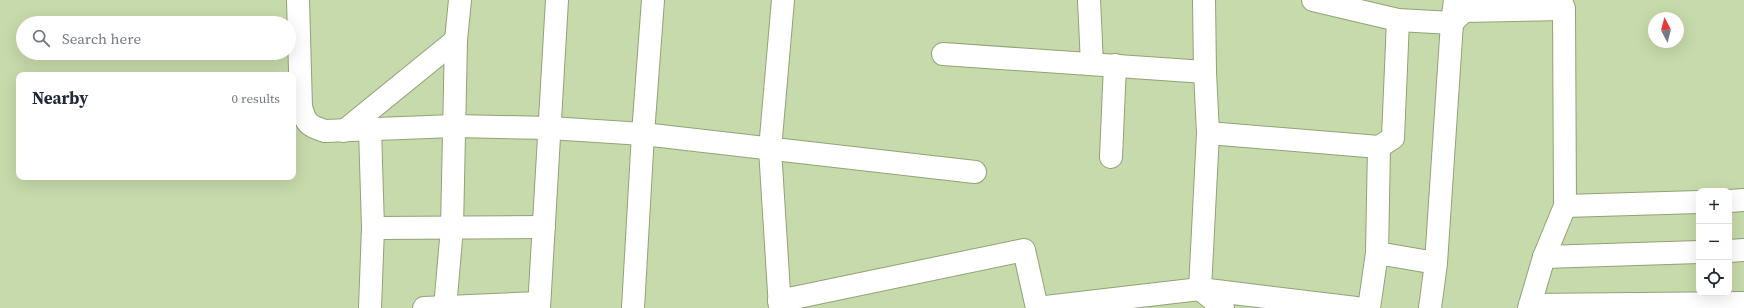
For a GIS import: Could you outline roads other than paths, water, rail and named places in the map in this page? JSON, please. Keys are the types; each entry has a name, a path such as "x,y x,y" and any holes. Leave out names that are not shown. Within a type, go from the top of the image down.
{"street":[{"path":"298,0 301,107 304,117 310,126 325,131 454,126 550,128 643,134 975,172"},
{"path":"445,307 452,228 456,40 460,0"},
{"path":"424,308 539,306 557,0"},
{"path":"633,308 643,134 653,0"},
{"path":"783,0 770,149 779,304 1024,250 1037,308 1200,289 1356,308"},
{"path":"1090,0 1092,64"},
{"path":"1200,289 1208,133 1204,0"},
{"path":"1313,0 1398,20 1452,23 1464,11 1563,4 1565,206 1544,256 1530,306 1744,303"},
{"path":"1430,308 1436,263 1452,23 1455,0"},
{"path":"1208,133 1379,147 1393,138 1398,20"},
{"path":"344,131 456,40"},
{"path":"943,54 1205,72"},
{"path":"1111,157 1115,65"},
{"path":"370,129 372,228 370,308"},
{"path":"1368,308 1377,253 1379,147"},
{"path":"1732,201 1744,200"},
{"path":"1565,206 1696,202"},
{"path":"372,228 544,227"},
{"path":"1732,251 1744,250"},
{"path":"1544,256 1696,252"},
{"path":"1377,253 1436,263"},
{"path":"1200,289 1223,308"}]}
